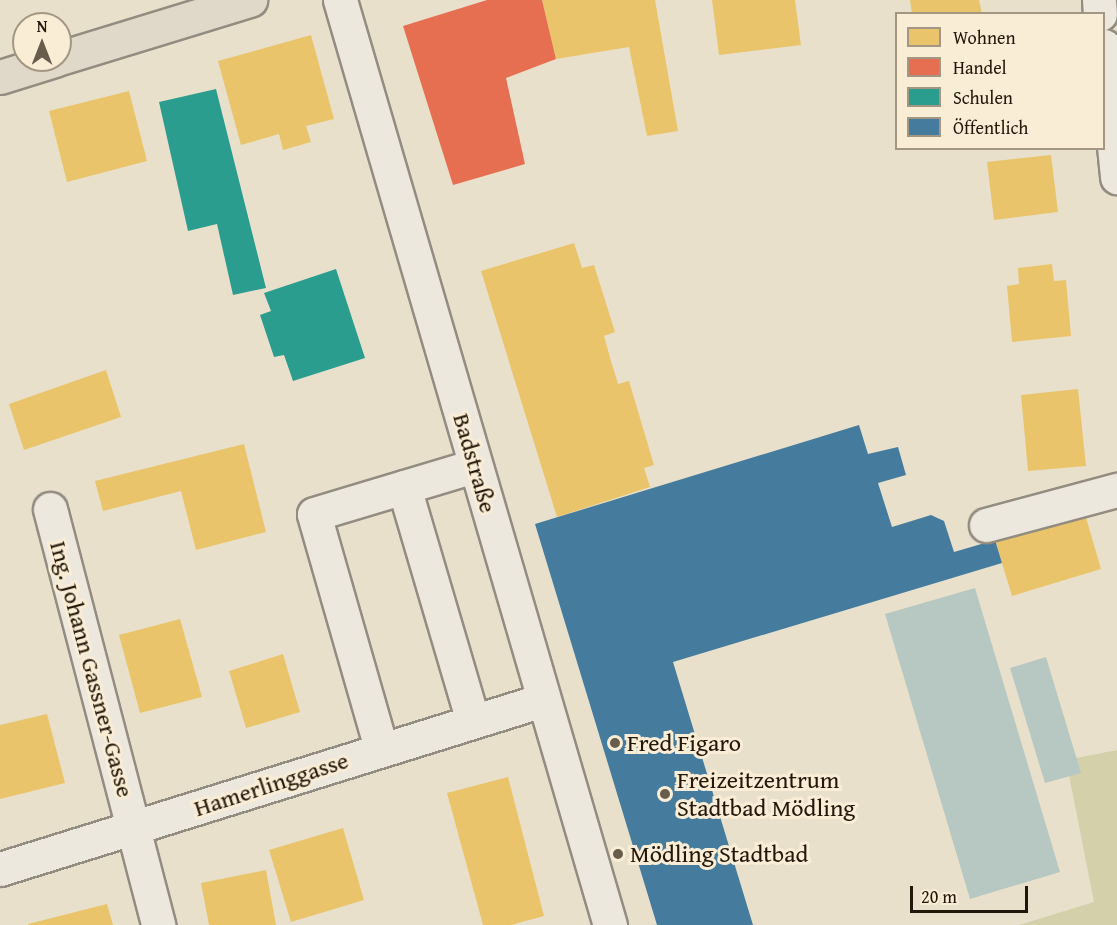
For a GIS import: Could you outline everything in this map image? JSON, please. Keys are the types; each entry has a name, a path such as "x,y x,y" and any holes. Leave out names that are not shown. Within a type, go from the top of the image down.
{"main road":[{"path":"72,54 250,0"},
{"path":"0,77 16,72"}],"street":[{"name":"Badstraße","path":"340,0 474,466 610,925"},
{"path":"1105,56 1117,177"},
{"path":"381,748 314,514 474,466"},
{"path":"404,487 473,721"},
{"path":"986,525 1117,490"},
{"name":"Ing. Johann Gassner-Gasse","path":"50,509 158,925"},
{"name":"Hamerlinggasse","path":"0,869 134,829 381,748 543,700"}],"shaded area":[{"path":"975,588 1060,872 970,899 885,614"},
{"path":"1046,657 1081,773 1045,783 1010,668"},
{"path":"1117,750 1117,925 1019,925 1094,902 1066,760"}],"building: Wohnen":[{"path":"542,0 655,0 678,131 647,136 629,47 556,59"},
{"path":"712,0 795,0 801,45 719,55"},
{"path":"910,0 979,0 982,12 912,12"},
{"path":"311,35 334,119 306,126 311,142 283,150 279,134 241,145 218,61"},
{"path":"129,91 147,161 67,182 49,111"},
{"path":"1051,155 1058,212 994,220 987,162"},
{"path":"574,243 582,268 594,265 615,332 604,336 611,361 618,384 629,381 654,465 644,468 650,487 557,517 481,271"},
{"path":"1052,264 1054,281 1066,280 1071,336 1012,342 1007,286 1019,284 1018,268"},
{"path":"106,370 121,417 24,450 9,404"},
{"path":"1078,389 1086,466 1028,471 1021,395"},
{"path":"244,444 266,532 196,550 181,491 103,511 95,481"},
{"path":"1085,514 1101,569 1012,596 995,540"},
{"path":"180,619 202,697 140,713 119,635"},
{"path":"283,654 300,712 246,728 229,671"},
{"path":"47,714 65,783 0,799 0,725"},
{"path":"508,777 544,916 511,925 483,925 447,793"},
{"path":"343,828 364,900 291,922 269,850"},
{"path":"266,870 276,925 209,925 201,883"},
{"path":"107,904 113,925 28,925 28,924"}],"building: Handel":[{"path":"487,0 542,0 556,59 506,78 525,164 453,185 403,26"}],"building: Schulen":[{"path":"216,89 266,288 233,295 217,224 188,231 159,102"},
{"path":"336,269 365,358 293,381 284,355 274,357 260,315 271,311 264,293"}],"building: Öffentlich":[{"name":"Freizeitzentrum Stadtbad Mödling","path":"859,425 868,454 898,447 906,475 878,483 892,527 931,515 944,521 954,552 995,540 1002,563 673,662 753,925 657,925 535,524"}],"place":[{"name":"Fred Figaro","path":"615,743"},
{"name":"Freizeitzentrum Stadtbad Mödling","path":"665,794"},
{"name":"Mödling Stadtbad","path":"618,854"}]}
